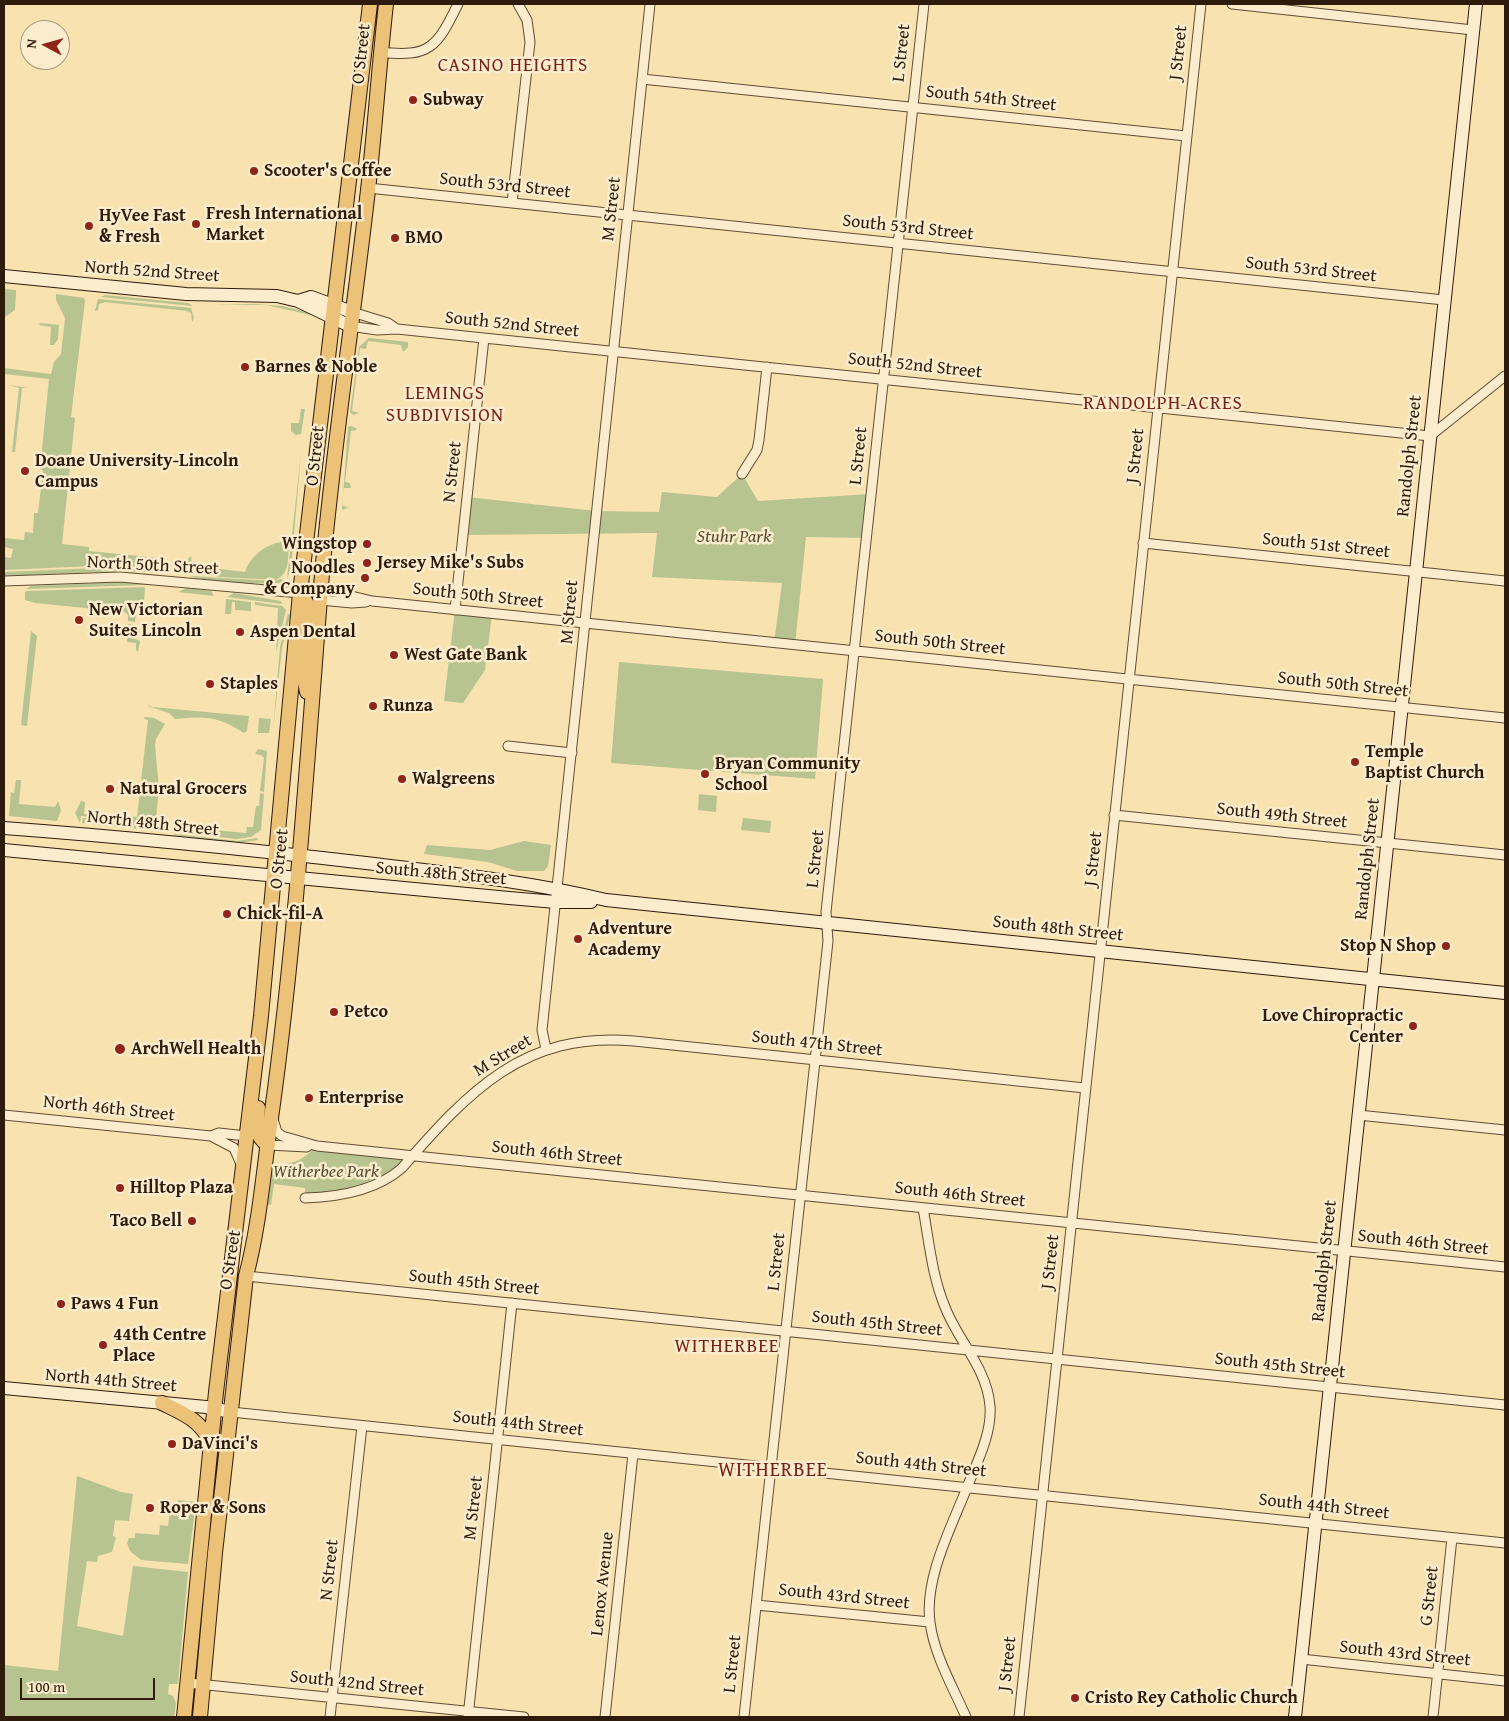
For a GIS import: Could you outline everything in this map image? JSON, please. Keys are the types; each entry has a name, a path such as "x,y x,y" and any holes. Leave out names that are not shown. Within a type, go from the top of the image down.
{"main road":[{"name":"O Street","path":"184,1717 214,1408 257,1053 274,853 300,593 332,311 370,4"},
{"name":"O Street","path":"200,1717 246,1276 251,1256 272,1114 297,879 321,584 368,188 386,4"},
{"name":"Randolph Street","path":"1295,1717 1476,4"},
{"name":"North 52nd Street","path":"4,276 186,294 267,295 298,301 311,297 332,311 351,319"},
{"path":"312,483 315,518 310,580 313,592 320,600"},
{"path":"300,593 305,598 308,610 306,687 312,712"},
{"name":"North 48th Street","path":"4,828 299,856"},
{"path":"4,850 272,877"},
{"name":"South 48th Street","path":"299,856 471,876 556,896"},
{"name":"South 48th Street","path":"272,877 606,900 1505,993"},
{"path":"257,1053 260,1089 257,1133 260,1139 268,1145"},
{"path":"246,1136 250,1142 251,1157 241,1256 246,1276"},
{"name":"North 44th Street","path":"4,1388 214,1408"},
{"path":"162,1403 196,1421 203,1427 211,1442"},
{"name":"South 44th Street","path":"214,1408 231,1412"}],"street":[{"path":"380,52 407,54 428,48 443,34 458,4"},
{"path":"512,203 530,42 527,20 518,4"},
{"name":"M Street","path":"412,1156 481,1086 506,1069 546,1049 542,1030 650,4"},
{"name":"L Street","path":"744,1717 828,941 827,923 854,651 924,4"},
{"name":"J Street","path":"1019,1717 1200,4"},
{"path":"1232,4 1473,30"},
{"name":"South 54th Street","path":"642,79 1186,136"},
{"name":"South 53rd Street","path":"368,188 1444,300"},
{"name":"South 52nd Street","path":"351,319 377,330 396,329 1430,436"},
{"name":"South 52nd Street","path":"351,319 388,323 396,329"},
{"name":"N Street","path":"455,610 484,338"},
{"path":"742,474 757,450 767,367"},
{"path":"1430,436 1505,376"},
{"name":"South 51st Street","path":"1143,544 1505,581"},
{"name":"North 50th Street","path":"4,581 120,577 300,593"},
{"name":"South 50th Street","path":"321,584 331,591 372,601 1505,718"},
{"name":"South 50th Street","path":"320,600 352,603 372,601"},
{"path":"508,746 572,753"},
{"name":"South 49th Street","path":"1114,815 1505,855"},
{"name":"South 47th Street","path":"546,1049 582,1042 617,1040 1085,1088"},
{"name":"South 46th Street","path":"272,1114 274,1125 282,1136 317,1146 1505,1267"},
{"name":"North 46th Street","path":"4,1115 211,1136 234,1148 242,1165"},
{"path":"1358,1115 1505,1130"},
{"name":"North 46th Street","path":"211,1136 219,1133 246,1136"},
{"name":"South 46th Street","path":"268,1145 291,1148 317,1146"},
{"path":"305,1198 336,1196 362,1190 398,1172 412,1156"},
{"path":"923,1208 937,1285 949,1318 978,1365 984,1380 990,1412 987,1435 933,1577 930,1604 930,1622 938,1652 966,1717"},
{"name":"South 45th Street","path":"246,1276 1505,1405"},
{"name":"M Street","path":"468,1714 512,1303"},
{"name":"South 44th Street","path":"231,1412 1505,1543"},
{"name":"N Street","path":"330,1717 362,1426"},
{"name":"Lenox Avenue","path":"605,1717 633,1454"},
{"name":"G Street","path":"1433,1717 1452,1538"},
{"name":"South 43rd Street","path":"756,1605 930,1622"},
{"name":"South 43rd Street","path":"1301,1659 1505,1681"},
{"name":"South 42nd Street","path":"188,1683 468,1714 524,1717"}],"green space":[{"path":"4,289 16,290 16,293 15,310 5,317 4,327"},
{"path":"56,294 84,298 85,301 71,417 75,418 62,544 89,547 89,551 159,558 161,556 168,570 116,565 4,570 4,557 11,558 13,549 4,547 4,538 24,540 25,532 33,533 34,513 38,513 43,470 40,469 49,379 4,374 4,368 51,374 54,362 61,354 65,318 56,300"},
{"path":"105,295 188,303 193,306 101,297"},
{"path":"98,299 191,308 194,318 192,322 191,313 187,311 105,302 99,304 98,310 95,311"},
{"path":"255,304 282,306 311,313 311,315 266,305 213,305"},
{"path":"40,323 59,325 58,339 54,345 50,345 51,327 39,325"},
{"path":"369,338 408,342 408,347 403,352 401,345 368,341 366,349 360,348 352,411 359,413 353,415 350,412 359,347"},
{"path":"8,385 29,388 22,388 15,452 12,452 19,388"},
{"path":"301,409 305,409 301,434 296,435 291,431 291,423 299,423"},
{"path":"351,426 357,430 351,431 345,482 350,483 351,488 344,488 343,497 348,427"},
{"path":"301,454 291,569 287,579"},
{"name":"Stuhr Park","path":"742,474 758,501 871,494 867,538 806,537 795,645 774,643 782,583 652,577 657,533 463,535 467,497 596,511 659,512 662,492 717,497"},
{"path":"281,542 289,543 288,559 284,574 276,580 221,577 188,572 188,559 191,556 192,564 196,566 245,572 250,562 258,553 269,546"},
{"path":"120,567 168,573 122,571 4,576 4,572"},
{"path":"190,576 273,581 282,579 284,582 237,582 208,580"},
{"path":"121,582 144,585 26,589 31,586"},
{"path":"145,587 144,603 137,604 135,622 128,621 128,615 125,612 35,603 25,600 25,592 28,591"},
{"path":"187,588 211,591 214,596 178,592"},
{"path":"234,593 281,601 282,604 227,597"},
{"path":"226,599 251,602 251,611 235,610 235,602 232,602 231,614 225,614"},
{"path":"255,602 282,606 286,610 276,652 278,608 255,605"},
{"path":"455,610 492,614 485,670 463,703 444,701"},
{"path":"288,613 290,616 282,648 273,730 280,647"},
{"path":"128,624 134,625 133,638 140,641 138,652 136,650 136,643 127,642"},
{"path":"31,631 37,636 27,726 21,725"},
{"path":"619,662 823,679 815,779 611,763"},
{"path":"147,704 152,707 249,716 247,731 244,733 235,727 211,718 175,719 169,713 150,707"},
{"path":"145,717 154,718 165,724 156,739 155,745 159,789 155,827 145,826 144,819 141,829 82,823 83,818 94,819 102,814 137,817 148,720 144,719"},
{"path":"259,718 271,719 269,733 258,733"},
{"path":"258,749 267,751 264,792 260,791 264,758 261,755 255,754"},
{"path":"16,780 21,780 19,804 55,807 58,801 61,810 57,821 9,816 11,792 14,793"},
{"path":"260,793 264,794 261,830 251,837 237,839 201,835 202,829 246,833 247,827 253,827 256,806 259,806"},
{"path":"699,794 717,796 716,812 698,810"},
{"path":"81,801 85,802 84,814 93,815 93,817 81,816 80,823 75,813"},
{"path":"743,818 771,821 770,833 741,830"},
{"path":"173,835 237,841 257,838 258,840 238,843"},
{"path":"524,841 551,845 548,866 544,871 517,871 488,862 424,854 427,845 490,850"},
{"name":"Witherbee Park","path":"317,1146 412,1156 375,1184 305,1198 305,1188 274,1184 271,1205 265,1204 271,1164 291,1163 301,1159"},
{"path":"77,1476 121,1492 133,1494 129,1521 115,1520 113,1536 116,1537 112,1552 98,1556 97,1562 87,1561 77,1626 123,1636 133,1566 188,1572 178,1684 169,1684 168,1694 173,1696 176,1703 174,1717 4,1717 4,1665 58,1671"},
{"path":"178,1500 196,1502 188,1564 141,1560 130,1551 127,1543 129,1538 135,1538 135,1533 159,1535 160,1525 168,1526 171,1502 178,1504"}],"place":[{"name":"Subway","path":"413,100"},
{"name":"Scooter's Coffee","path":"254,171"},
{"name":"Fresh International Market","path":"196,224"},
{"name":"HyVee Fast & Fresh","path":"89,226"},
{"name":"BMO","path":"395,238"},
{"name":"Barnes & Noble","path":"245,367"},
{"name":"Doane University-Lincoln Campus","path":"25,471"},
{"name":"Wingstop","path":"367,544"},
{"name":"Jersey Mike's Subs","path":"367,563"},
{"name":"Noodles & Company","path":"365,578"},
{"name":"New Victorian Suites Lincoln","path":"79,620"},
{"name":"Aspen Dental","path":"240,632"},
{"name":"West Gate Bank","path":"394,655"},
{"name":"Staples","path":"210,684"},
{"name":"Runza","path":"373,706"},
{"name":"Temple Baptist Church","path":"1355,762"},
{"name":"Bryan Community School","path":"705,774"},
{"name":"Walgreens","path":"402,779"},
{"name":"Natural Grocers","path":"110,789"},
{"name":"Chick-fil-A","path":"227,914"},
{"name":"Adventure Academy","path":"578,939"},
{"name":"Stop N Shop","path":"1446,946"},
{"name":"Petco","path":"334,1012"},
{"name":"Love Chiropractic Center","path":"1413,1026"},
{"name":"ArchWell Health","path":"120,1049"},
{"name":"Enterprise","path":"309,1098"},
{"name":"Hilltop Plaza","path":"120,1188"},
{"name":"Taco Bell","path":"192,1221"},
{"name":"Paws 4 Fun","path":"61,1304"},
{"name":"44th Centre Place","path":"103,1345"},
{"name":"DaVinci's","path":"172,1444"},
{"name":"Roper & Sons","path":"150,1508"},
{"name":"Cristo Rey Catholic Church","path":"1075,1698"}],"district":[{"name":"CASINO HEIGHTS","path":"513,66"},
{"name":"RANDOLPH ACRES","path":"1163,404"},
{"name":"LEMINGS SUBDIVISION","path":"445,405"},
{"name":"WITHERBEE","path":"727,1347"},
{"name":"WITHERBEE","path":"773,1471"}]}
